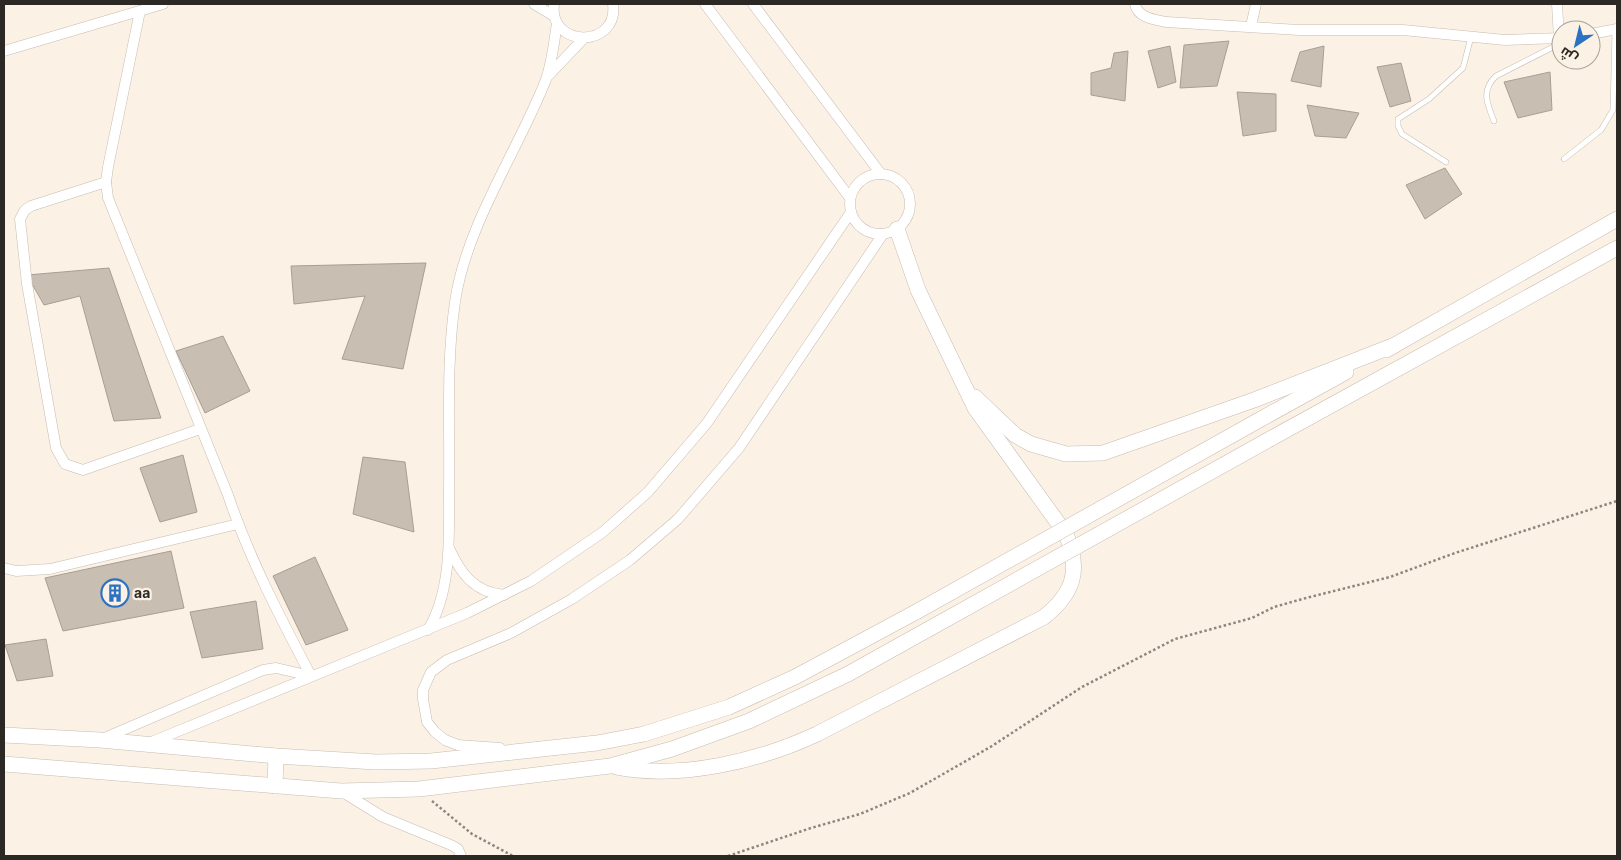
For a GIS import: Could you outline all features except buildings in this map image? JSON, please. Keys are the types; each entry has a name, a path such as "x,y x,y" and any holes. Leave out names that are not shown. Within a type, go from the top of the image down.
{"main road":[{"path":"4,735 100,740 276,756 376,762 432,761 597,743 644,734 702,717 795,677 916,612 1617,220"},
{"path":"610,766 644,771 678,770 749,759 784,748 818,734 1034,623 1054,609 1062,600 1074,578 1072,548 1066,534 987,428 964,387 890,232"},
{"path":"4,764 341,791 419,789 610,766 672,750 749,721 840,678 1617,248"},
{"path":"964,387 1015,435 1031,444 1048,451 1085,455 1121,448 1395,345"},
{"path":"275,786 276,756"}],"street":[{"path":"4,51 162,4"},
{"path":"534,4 556,19 564,31 573,36 584,38 601,33 612,18 614,5"},
{"path":"428,630 439,606 449,547 451,338 456,300 465,262 478,226 545,80 556,19 554,4"},
{"path":"705,4 850,198"},
{"path":"523,752 458,745 445,740 435,732 428,722 423,699 426,680 431,672 447,660 511,633 572,599 630,560 678,519 739,448 890,232 904,222 909,212 910,202 907,191 901,182 881,174 753,4"},
{"path":"1135,4 1141,14 1153,20 1299,30 1403,30 1505,40 1551,40"},
{"path":"1251,26 1256,4"},
{"path":"1556,4 1558,20"},
{"path":"140,11 106,182 108,198 200,429 228,494 238,524 270,596 311,676"},
{"path":"1601,32 1616,29"},
{"path":"545,80 563,58 584,38"},
{"path":"881,174 865,178 853,190 850,198 851,212 856,222 863,229 890,232"},
{"path":"106,182 31,206 25,210 20,219 27,284 56,448 65,464 83,470 200,429"},
{"path":"142,745 428,630 506,595 556,566 604,532 669,470 708,424 851,212"},
{"path":"4,568 16,571 50,569 238,524"},
{"path":"449,547 460,571 472,584 483,590 506,595"},
{"path":"100,740 263,670 282,668 311,676"},
{"path":"341,791 383,817 451,845 458,849 461,856"}],"lane":[{"path":"1564,159 1601,130 1613,110 1616,29"},
{"path":"1446,162 1402,134 1398,126 1398,119 1429,99 1463,68 1470,37"},
{"path":"1494,121 1487,105 1486,90 1489,82 1496,76 1551,45"}],"path":[{"path":"728,856 811,828 860,814 910,793 992,746 1082,687 1174,639 1252,618 1274,608 1306,598 1390,577 1455,553 1617,501"},
{"path":"419,789 472,834 513,856"}],"place":[{"name":"aa","path":"115,593"}]}
